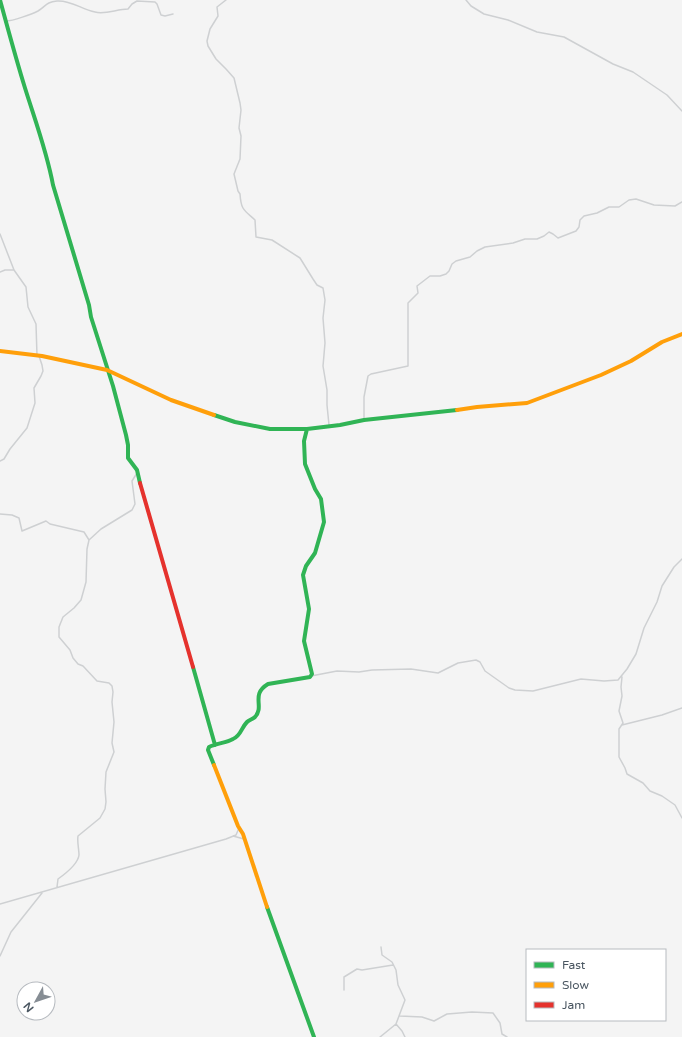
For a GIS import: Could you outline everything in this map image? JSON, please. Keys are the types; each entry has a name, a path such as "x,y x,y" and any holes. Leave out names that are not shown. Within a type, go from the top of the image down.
{"street":[{"path":"0,0 39,130 53,185 89,305 91,317 108,370 128,442 128,458 138,473 215,745"},
{"path":"6,21 14,20 39,10 47,3 62,0 94,12 102,13 128,9 137,1 155,2 158,4 161,15 165,16 174,14"},
{"path":"226,0 217,7 218,16 210,29 207,41 208,46 216,59 234,78 240,103 240,159 234,173 237,189 245,212 255,220 256,236 272,240 300,258 312,279 316,284 323,288 325,300 323,314 326,343 323,366 327,390 329,426"},
{"path":"466,0 471,6 484,14 508,20 536,32 564,37 613,64 633,72 667,94 682,111"},
{"path":"364,420 364,397 368,376 374,373 408,367 408,303 418,293 417,286 427,278 430,276 440,276 446,274 456,261 470,257 477,251 489,246 511,244 525,239 537,239 549,232 557,238 573,233 578,229 579,222 584,216 609,207 619,207 629,200 636,199 654,205 675,206 682,202"},
{"path":"0,234 14,270 25,284 27,290 28,307 36,324 38,356 43,371 34,389 35,404 27,428 4,459 0,461"},
{"path":"0,272 5,270 14,270"},
{"path":"0,351 38,356 108,370 171,400 235,422 270,429 307,429 364,420 447,412 482,406 527,403 550,395 573,384 606,373 631,361 662,342 682,334"},
{"path":"307,429 304,441 305,464 315,489 321,499 324,522 315,553 306,566 303,575 309,609 304,642 311,676"},
{"path":"56,888 58,879 64,875 78,860 78,836 100,818 103,813 106,805 106,772 114,752 112,743 114,722 112,686 109,683 98,682 79,665 59,635 59,627 63,617 81,600 86,582 86,549 89,541 101,529 132,510 135,504 132,481 138,473"},
{"path":"0,514 12,515 19,518 22,531 46,521 50,524 84,533 89,541"},
{"path":"314,1037 243,834 238,826 208,750 209,747 227,742 237,737 247,723 255,717 257,712 258,692 264,686 337,671 359,672 411,668 438,673 458,663 476,660 479,661 485,671 509,688 518,690 536,690 581,679 618,680 623,675 636,654 644,628 657,602 662,586 672,570 682,559"},
{"path":"623,675 621,687 622,696 618,711 623,723 619,729 619,756 626,768 627,773 643,783 650,791 655,792 675,805 682,818"},
{"path":"622,725 662,715 682,708"},
{"path":"0,904 233,836 236,835 238,826"},
{"path":"233,836 244,839"},
{"path":"0,956 11,932 42,892"},
{"path":"380,1037 396,1024 405,1002 405,997 398,986 396,970 390,960 382,955 381,947"},
{"path":"344,990 344,977 357,969 362,970 393,965"},
{"path":"400,1016 422,1017 434,1021 447,1014 472,1012 494,1013 500,1023 502,1034 507,1037"},
{"path":"396,1024 405,1037"}],"traffic: fast":[{"path":"0,0 44,148 53,185 89,305 91,317 113,386 126,435 128,458 137,470 140,483"},
{"path":"214,415 235,422 270,429 307,429 364,420 457,410"},
{"path":"214,765 208,750 209,747 236,738 247,722 258,713 259,696 263,688 268,684 310,677 312,674 304,641 309,609 303,575 306,566 315,553 324,522 321,499 315,489 305,464 304,441 307,429"},
{"path":"193,667 215,745"},
{"path":"267,907 314,1037"}],"traffic: slow":[{"path":"457,410 527,403 601,375 631,361 662,342 682,334"},
{"path":"0,351 42,356 107,370 171,400 214,415"},
{"path":"214,765 238,826 243,834 267,907"}],"traffic: jam":[{"path":"140,483 193,667"}]}
